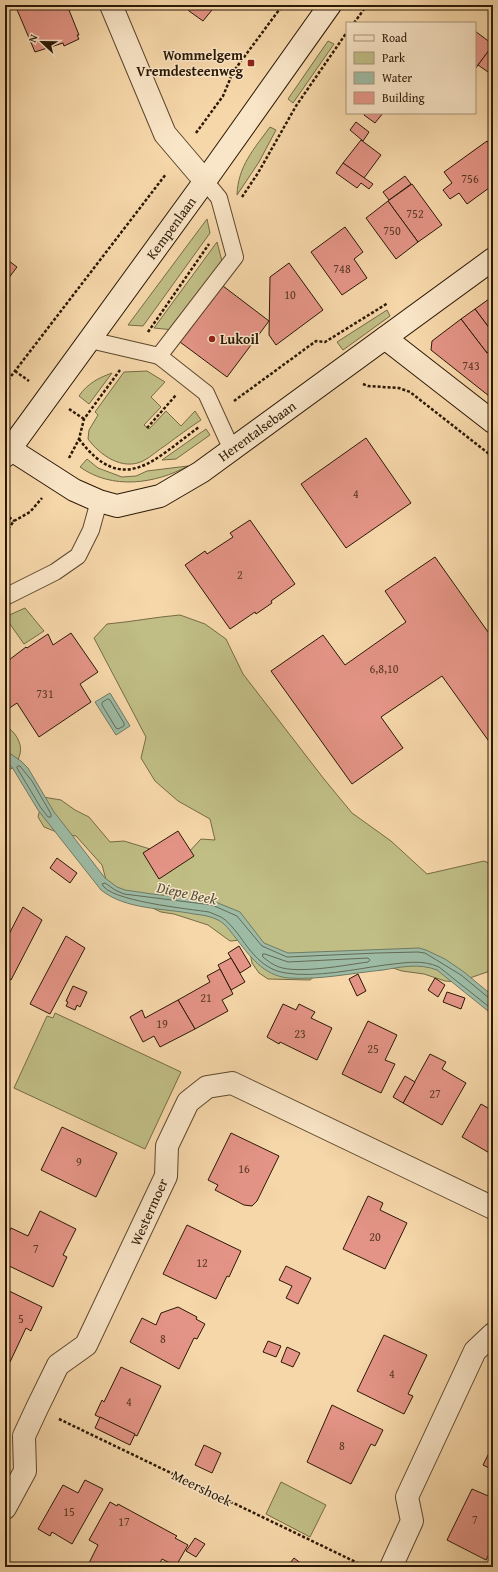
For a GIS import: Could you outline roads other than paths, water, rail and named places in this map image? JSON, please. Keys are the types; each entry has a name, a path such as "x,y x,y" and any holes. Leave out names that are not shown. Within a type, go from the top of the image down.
{"street":[{"path":"111,5 165,134 205,181"},
{"name":"Kempenlaan","path":"7,453 205,181 330,5"},
{"name":"Herentalsebaan","path":"7,453 99,502 117,506 160,496 201,472 232,450 493,259"},
{"path":"385,338 493,422"},
{"name":"Westermoer","path":"5,1508 25,1470 24,1436 37,1408 58,1365 86,1346 166,1176 167,1146 188,1102 207,1087 232,1083 493,1208"},
{"path":"391,1567 412,1521 407,1497 475,1351 493,1334"}],"lane":[{"path":"159,356 235,257 219,198 205,181"},
{"path":"90,340 159,356 190,380 206,393 232,450"},
{"path":"5,597 55,572 78,556 91,530 99,502"}],"water":[{"path":"110,693 130,726 116,735 95,702"},
{"path":"5,750 28,768 54,812 105,878 117,887 125,890 152,894 213,901 240,912 264,943 288,953 419,948 426,950 445,959 464,972 493,996 493,1015 437,970 410,966 312,978 289,978 280,976 264,969 258,964 227,927 218,920 203,915 134,905 111,897 101,890 38,810 12,767 5,762"}],"place":[{"name":"Wommelgem Vremdesteenweg","path":"251,63"},
{"name":"Lukoil","path":"212,339"}],"water label":[{"name":"Diepe Beek","path":"187,893"}]}
